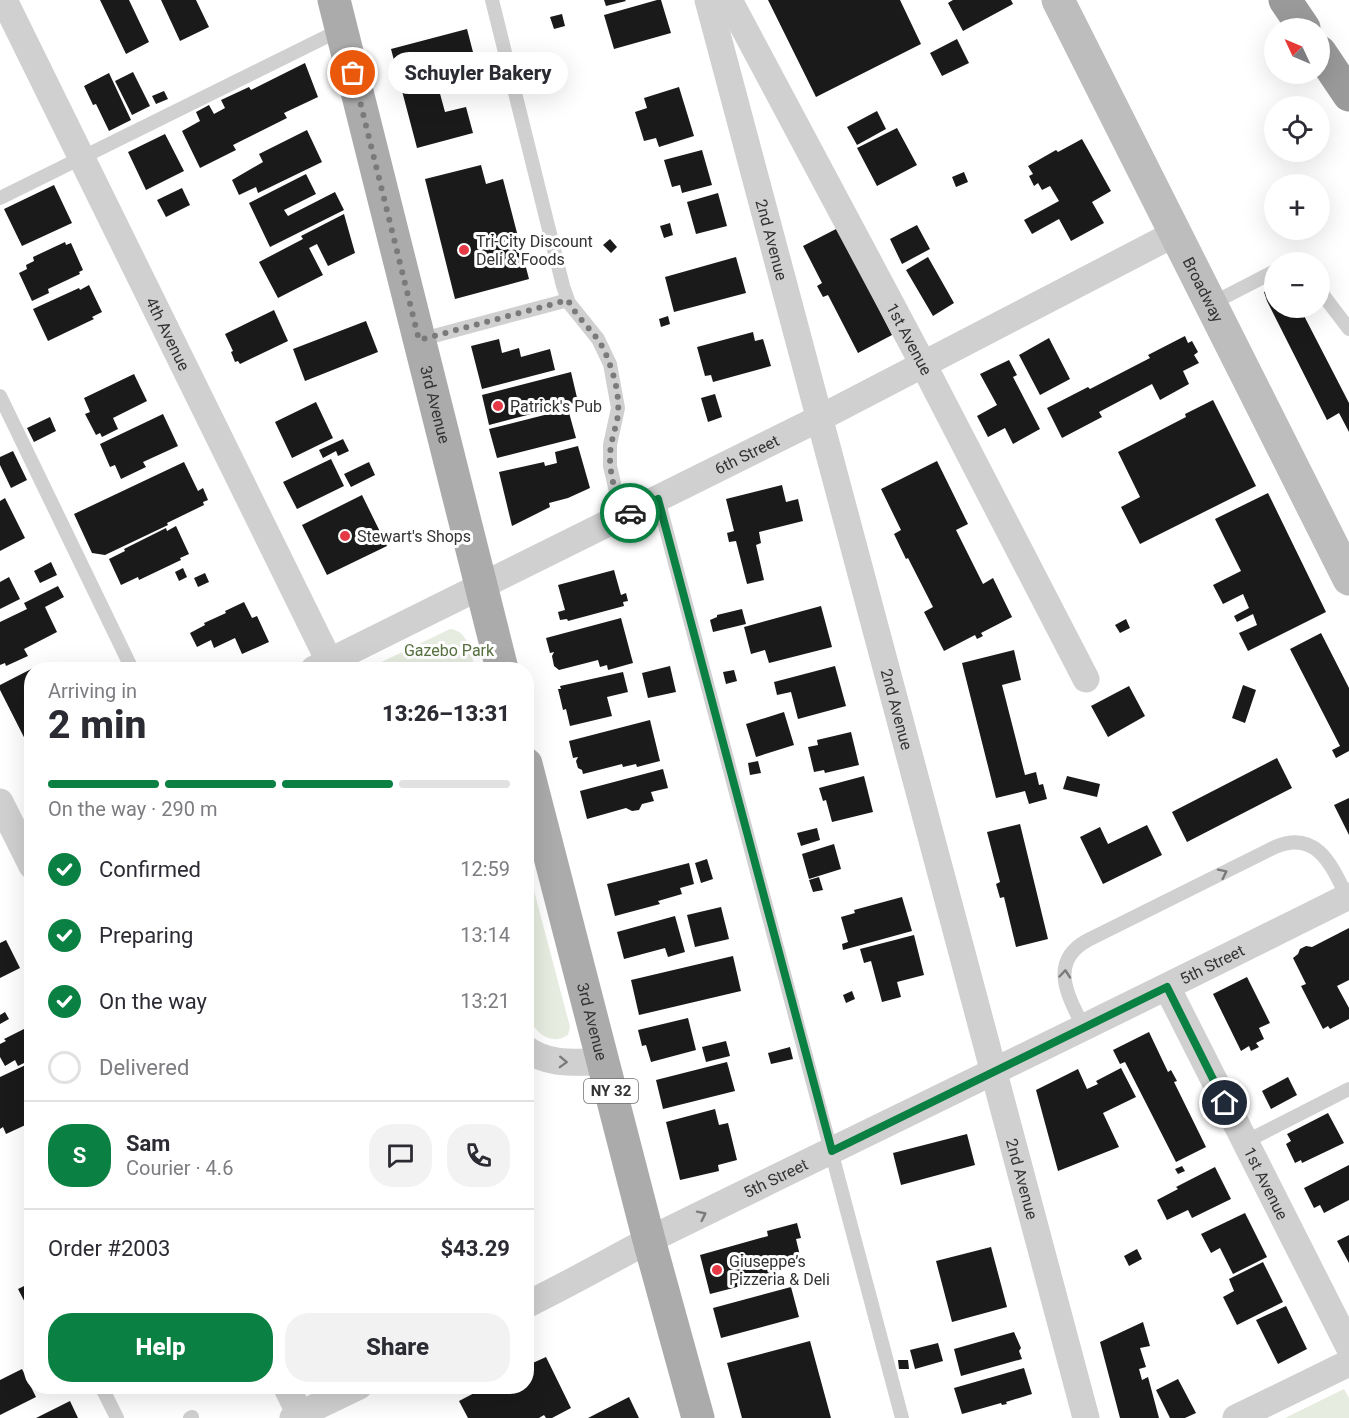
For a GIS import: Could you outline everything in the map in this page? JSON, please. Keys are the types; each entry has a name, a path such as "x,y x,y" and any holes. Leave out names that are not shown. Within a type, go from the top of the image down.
{"highway":[{"path":"1285,0 1297,18"},
{"path":"1330,67 1349,95"}],"main road":[{"name":"3rd Avenue","path":"338,14 500,662"},
{"name":"3rd Avenue","path":"534,795 649,1240 698,1418"}],"street":[{"name":"4th Avenue","path":"4,0 323,662"},
{"name":"2nd Avenue","path":"708,0 1086,1418"},
{"name":"1st Avenue","path":"729,0 923,364 1086,679"},
{"name":"Broadway","path":"1058,0 1349,579"},
{"name":"6th Street","path":"333,662 820,418 1176,233"},
{"path":"10,816 24,848"},
{"name":"5th Street","path":"534,1301 649,1240 994,1073 1348,897"},
{"name":"1st Avenue","path":"1167,987 1349,1347"},
{"path":"534,1054 553,1061 603,1062"},
{"path":"1236,1418 1349,1363"},
{"path":"289,1394 299,1417 344,1394"}],"lane":[{"path":"492,0 568,300 574,312 603,347 614,380 618,408 610,445 610,466 622,517"},
{"path":"0,198 81,158 338,14"},
{"path":"1211,304 1264,277"},
{"path":"419,340 568,300"},
{"path":"1330,304 1349,329"},
{"path":"0,396 129,662"},
{"path":"658,499 902,1418"},
{"path":"1084,1028 1066,992 1064,973 1067,962 1077,947 1275,847 1286,843 1304,844 1320,852 1329,861 1348,897"},
{"path":"1245,1142 1349,1089"},
{"path":"105,1394 117,1418"}],"green space":[{"name":"Gazebo Park","path":"450,629 465,638 473,662 382,662"},
{"path":"534,891 570,1027 568,1035 554,1039 541,1034 534,1026"},
{"path":"1344,1389 1349,1398 1349,1418 1285,1418"}],"building":[{"path":"100,0 129,0 149,42 126,54"},
{"path":"161,0 196,0 209,27 180,41"},
{"path":"604,0 625,0 626,1 606,6"},
{"path":"661,0 671,33 614,49 604,15"},
{"path":"768,0 900,0 921,44 816,97"},
{"path":"953,0 1011,0 1013,4 963,31 948,3"},
{"path":"562,14 565,26 554,29 550,17"},
{"path":"467,29 480,79 439,90 445,112 466,107 473,133 417,148 391,49"},
{"path":"957,39 969,63 942,76 930,53"},
{"path":"305,63 318,97 284,113 287,118 233,145 236,150 200,168 182,131 200,121 196,112 209,105 214,114 225,108 221,100 249,87 251,90"},
{"path":"133,72 150,106 132,115 115,81"},
{"path":"109,73 131,120 109,131 84,86"},
{"path":"679,87 694,136 659,147 656,138 644,141 635,112 647,108 644,98"},
{"path":"164,91 168,99 156,104 152,96"},
{"path":"877,111 886,129 857,145 847,127"},
{"path":"897,128 917,165 877,186 857,148"},
{"path":"307,130 322,162 258,193 256,187 239,195 232,180 263,162 259,154"},
{"path":"165,134 184,171 146,190 128,152"},
{"path":"1082,139 1111,191 1092,202 1104,223 1071,241 1059,219 1032,234 1024,220 1059,201 1050,186 1042,190 1038,183 1034,186 1029,176 1033,174 1028,166"},
{"path":"702,150 712,185 682,193 680,185 672,187 664,160"},
{"path":"481,165 486,184 503,179 529,279 455,299 425,179"},
{"path":"964,172 968,182 956,187 952,177"},
{"path":"306,174 316,194 284,210 288,216 335,192 344,210 270,247 249,203"},
{"path":"54,185 72,223 22,246 4,209"},
{"path":"182,188 190,205 166,217 157,200"},
{"path":"718,193 727,226 696,234 687,202"},
{"path":"344,214 355,253 328,266 317,244 309,248 323,275 278,298 259,262 303,239 301,236"},
{"path":"670,223 673,235 664,238 660,226"},
{"path":"917,225 930,249 902,264 890,239"},
{"path":"838,228 892,335 858,353 828,295 823,297 817,286 822,283 803,246"},
{"path":"610,239 617,247 611,253 603,245"},
{"path":"65,242 66,245 71,243 83,270 79,272 80,274 48,289 49,293 32,301 19,273 27,269 26,265 34,261 33,257"},
{"path":"736,257 746,293 674,312 665,277"},
{"path":"928,257 954,303 933,316 906,270"},
{"path":"89,285 102,312 92,317 94,319 48,341 33,309"},
{"path":"274,310 288,341 240,364 238,361 235,362 231,352 233,351 225,334"},
{"path":"668,316 670,324 661,327 659,319"},
{"path":"1276,318 1305,318 1349,403 1349,432 1339,413 1327,420"},
{"path":"366,321 378,352 305,381 293,349"},
{"path":"753,332 755,341 763,339 771,366 713,382 711,375 705,376 697,347"},
{"path":"1185,336 1188,343 1192,341 1198,352 1194,355 1199,363 1183,371 1189,384 1160,400 1152,384 1099,412 1102,417 1062,438 1047,408 1150,358 1148,355"},
{"path":"1049,338 1070,379 1040,395 1019,355"},
{"path":"499,339 502,353 519,348 521,357 550,349 555,370 482,389 471,346"},
{"path":"1009,360 1017,375 1013,377 1040,429 1013,444 1005,428 988,437 977,416 997,405 980,374"},
{"path":"571,372 578,402 489,425 482,395"},
{"path":"134,374 147,401 113,418 118,429 102,437 100,433 96,435 85,414 90,412 84,398"},
{"path":"715,394 722,417 708,422 701,398"},
{"path":"1213,400 1256,486 1140,544 1121,507 1140,497 1118,452 1186,417 1185,414"},
{"path":"316,402 333,438 292,458 275,422"},
{"path":"568,409 576,438 497,458 489,429"},
{"path":"163,414 178,446 143,462 146,467 121,479 115,465 110,467 100,444"},
{"path":"50,417 56,431 34,442 27,428"},
{"path":"343,439 349,451 338,456 336,451 323,458 319,450"},
{"path":"578,446 590,488 568,498 549,503 550,507 512,526 499,472 544,462 545,466 557,463 555,452"},
{"path":"13,451 27,480 11,488 0,465 0,457"},
{"path":"331,459 344,486 297,509 283,482"},
{"path":"937,461 968,524 956,530 983,584 993,578 1012,617 981,633 983,636 977,639 975,635 944,651 924,612 933,607 894,534 901,530 881,489"},
{"path":"184,462 198,491 203,488 208,500 203,502 204,505 105,555 92,553 74,514"},
{"path":"369,462 375,475 351,487 344,474"},
{"path":"782,485 786,502 798,499 803,521 759,532 761,543 756,545 764,580 747,584 736,541 729,542 727,533 734,531 726,499"},
{"path":"1268,493 1326,612 1248,651 1239,633 1257,625 1253,614 1237,622 1234,616 1249,608 1243,594 1223,604 1213,585 1241,571 1215,519"},
{"name":"Stewart's Shops","path":"362,495 387,546 327,575 302,525"},
{"path":"5,498 25,538 0,551 0,501"},
{"path":"176,526 189,554 139,580 138,577 121,585 109,559 166,528 167,531"},
{"path":"51,562 57,575 40,583 34,571"},
{"path":"183,568 187,577 179,581 175,572"},
{"path":"614,570 621,595 626,593 628,601 623,602 624,606 568,621 567,619 560,620 558,612 565,610 558,585"},
{"path":"205,573 209,582 198,587 194,578"},
{"path":"9,577 20,599 0,609 0,582"},
{"path":"58,586 64,597 45,607 57,632 24,649 28,656 6,666 5,663 0,665 0,622 27,609 24,603"},
{"path":"244,602 252,618 257,616 269,642 242,654 235,638 214,648 211,640 197,647 190,633"},
{"path":"821,606 832,647 769,663 765,650 751,654 744,627"},
{"path":"742,609 746,624 713,632 710,620 717,615"},
{"path":"621,618 633,663 608,670 607,665 600,667 598,660 559,670 554,666 552,656 554,652 550,653 546,638"},
{"path":"1126,619 1130,628 1120,633 1115,625"},
{"path":"1321,633 1349,688 1349,751 1336,758 1332,750 1340,746 1290,649"},
{"path":"1014,650 1021,680 1002,685 1025,775 1036,772 1039,785 1043,784 1047,799 1029,804 1025,791 996,798 962,663"},
{"path":"670,666 676,692 648,698 642,673"},
{"path":"835,666 846,706 798,719 791,692 777,695 774,682"},
{"path":"734,670 737,681 726,684 723,672"},
{"path":"623,672 628,692 607,697 612,716 570,726 566,709 563,710 558,689 561,689 560,686"},
{"path":"24,673 24,737 0,690 0,685"},
{"path":"1243,685 1256,690 1245,723 1232,718"},
{"path":"1129,686 1145,716 1108,737 1091,706"},
{"path":"784,712 794,745 756,757 746,724"},
{"path":"650,720 660,761 637,767 636,764 623,767 622,764 583,774 578,768 576,761 578,757 573,758 569,741"},
{"path":"851,732 859,765 825,773 824,770 814,772 808,747 818,745 817,740"},
{"path":"1277,758 1292,788 1187,842 1172,812"},
{"path":"758,761 761,773 750,775 748,763"},
{"path":"663,769 668,788 651,792 654,801 642,804 639,810 632,811 626,808 587,819 580,791"},
{"path":"864,776 873,812 832,822 826,800 823,801 819,788"},
{"path":"1067,776 1100,784 1097,797 1063,789"},
{"path":"1349,798 1349,835 1334,805"},
{"path":"1020,824 1048,939 1016,947 1004,897 1000,898 996,884 1000,882 987,832"},
{"path":"1147,825 1162,855 1103,884 1080,837 1100,827 1108,844"},
{"path":"817,828 820,840 801,846 797,833"},
{"path":"834,844 841,869 809,879 802,854"},
{"path":"707,859 713,879 701,883 695,863"},
{"path":"689,863 694,884 680,888 682,894 658,901 660,904 615,916 607,884"},
{"path":"819,877 823,890 813,892 809,880"},
{"path":"902,897 912,931 843,950 842,944 848,942 841,917 855,913 854,910"},
{"path":"721,907 729,939 695,947 687,915"},
{"path":"675,916 685,952 668,957 665,948 624,959 617,932"},
{"path":"1349,928 1349,980 1337,986 1349,1008 1349,1019 1330,1029 1328,1026 1323,1029 1301,986 1306,984 1293,958 1300,949 1306,946 1312,947"},
{"path":"914,935 924,975 897,982 901,997 882,1002 871,961 864,963 860,949"},
{"path":"6,940 20,968 0,978 0,943"},
{"path":"733,956 741,991 639,1015 631,980"},
{"path":"1247,977 1270,1023 1259,1028 1264,1039 1256,1043 1259,1047 1251,1051 1249,1046 1241,1051 1213,994"},
{"path":"852,991 855,999 846,1003 843,995"},
{"path":"5,1012 9,1019 0,1024 0,1015"},
{"path":"688,1018 696,1050 651,1062 646,1045 642,1046 638,1030"},
{"path":"24,1029 24,1063 18,1066 15,1060 5,1066 0,1057 0,1044 6,1041 4,1039"},
{"path":"1149,1032 1168,1072 1171,1070 1177,1081 1174,1082 1206,1147 1176,1162 1125,1062 1120,1064 1113,1050"},
{"path":"726,1041 730,1056 706,1062 702,1047"},
{"path":"790,1047 793,1059 771,1064 768,1053"},
{"path":"727,1062 735,1091 663,1109 656,1080"},
{"path":"24,1066 24,1126 6,1134 3,1127 0,1129 0,1077"},
{"path":"1121,1068 1136,1097 1103,1113 1119,1147 1058,1171 1036,1090 1078,1069 1087,1089 1098,1084 1096,1081"},
{"path":"1288,1077 1297,1095 1271,1109 1262,1091"},
{"path":"715,1109 719,1125 728,1123 737,1160 718,1165 719,1171 680,1180 666,1122"},
{"path":"1328,1113 1344,1143 1302,1163 1301,1160 1295,1163 1286,1144 1291,1141 1287,1134"},
{"path":"967,1134 975,1165 901,1185 893,1153"},
{"path":"1349,1165 1349,1200 1324,1213 1320,1205 1314,1208 1304,1188"},
{"path":"1182,1166 1185,1171 1178,1174 1175,1169"},
{"path":"1215,1167 1231,1199 1192,1218 1188,1210 1167,1220 1157,1200 1178,1189 1176,1187"},
{"path":"1245,1213 1267,1257 1233,1274 1220,1248 1211,1253 1201,1234"},
{"path":"797,1223 801,1238 796,1239 802,1264 775,1271 776,1277 710,1294 700,1255 768,1236 767,1231"},
{"path":"1349,1235 1349,1263 1337,1241"},
{"path":"991,1247 1007,1307 952,1322 936,1261"},
{"path":"1137,1249 1142,1259 1129,1266 1124,1256"},
{"path":"1263,1262 1283,1302 1237,1325 1223,1297 1234,1291 1229,1279"},
{"path":"24,1286 24,1301 18,1289"},
{"path":"791,1287 799,1317 721,1338 713,1308"},
{"path":"1286,1306 1307,1349 1278,1364 1256,1320"},
{"path":"1143,1322 1150,1346 1140,1348 1146,1367 1139,1369 1142,1380 1148,1377 1159,1418 1120,1418 1100,1342"},
{"path":"1014,1332 1021,1348 1019,1351 1022,1359 961,1376 954,1349"},
{"path":"810,1341 831,1418 742,1418 727,1363"},
{"path":"938,1343 943,1361 915,1369 910,1350"},
{"path":"546,1357 571,1408 552,1418 546,1418 544,1415 539,1418 468,1418 459,1401 472,1394 534,1394 534,1362"},
{"path":"898,1360 908,1360 909,1369 899,1369"},
{"path":"1024,1368 1032,1394 1006,1402 1007,1404 1002,1405 1001,1403 962,1414 954,1388"},
{"path":"22,1369 24,1394 34,1394 36,1397 0,1415 0,1380"},
{"path":"1178,1379 1196,1413 1185,1418 1170,1418 1156,1390"},
{"path":"629,1397 639,1418 588,1418"},
{"path":"70,1401 78,1418 36,1418"}],"way so far":[{"path":"353,73 419,340 568,300 574,312 593,332 603,347 610,364 618,398 617,418 610,445 610,466 622,517 630,513"}],"place":[{"name":"Schuyler Bakery","path":"353,73"},
{"name":"Tri-City Discount Deli & Foods","path":"464,250"},
{"name":"Patrick's Pub","path":"498,406"},
{"name":"Stewart's Shops","path":"345,536"},
{"name":"Giuseppe’s Pizzeria & Deli","path":"717,1270"}],"route":[{"path":"630,513 658,499 832,1151 1167,987 1225,1103"}]}
